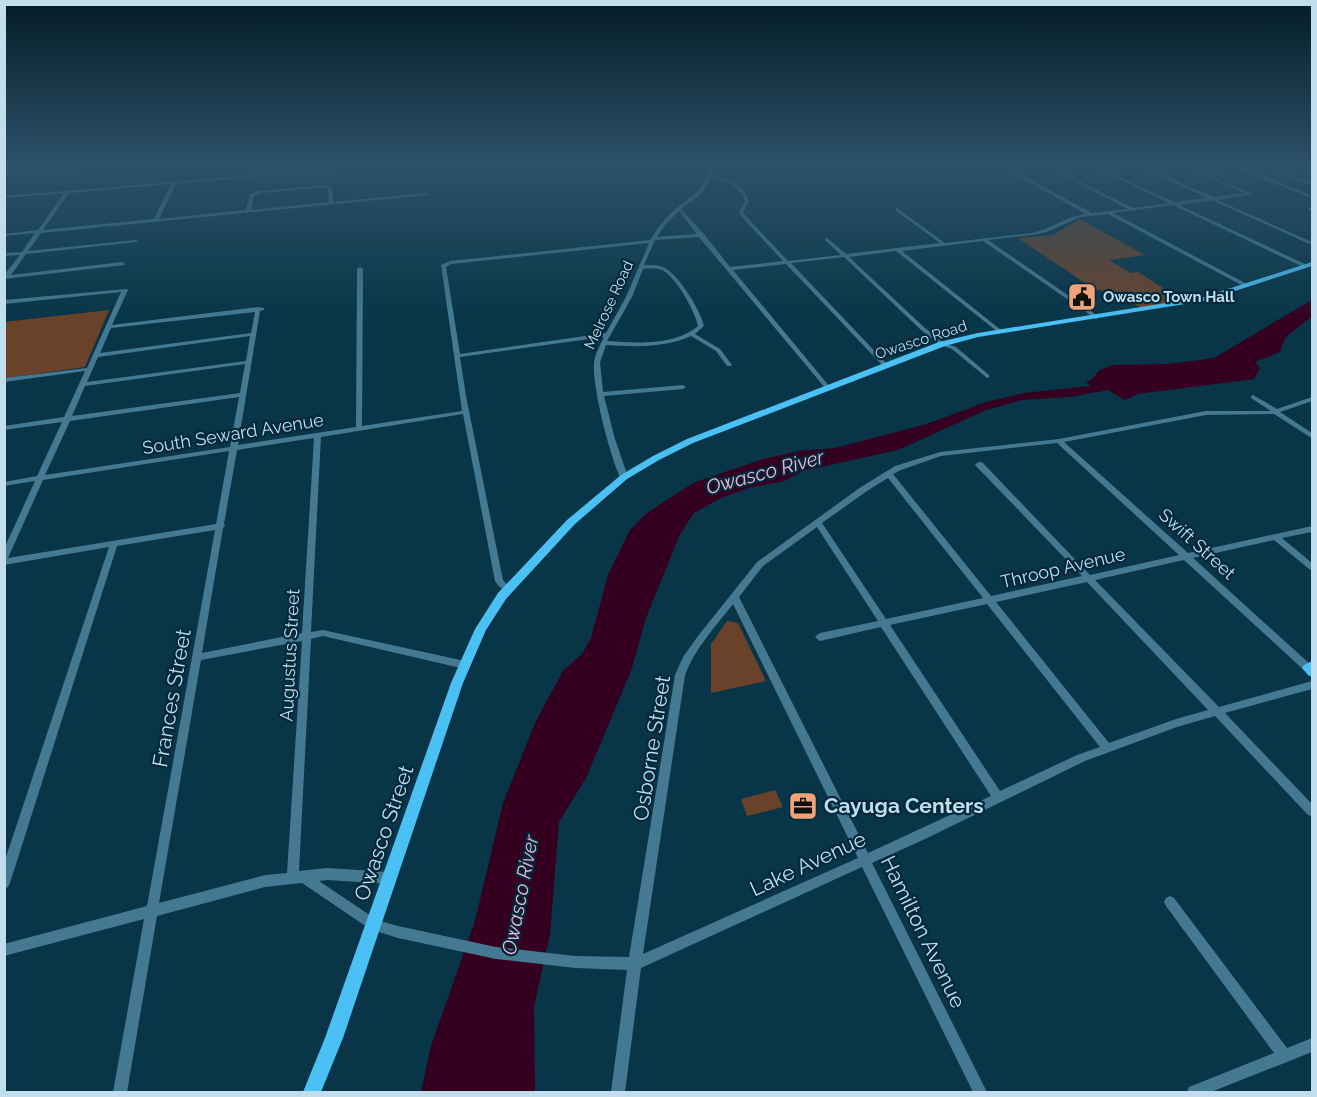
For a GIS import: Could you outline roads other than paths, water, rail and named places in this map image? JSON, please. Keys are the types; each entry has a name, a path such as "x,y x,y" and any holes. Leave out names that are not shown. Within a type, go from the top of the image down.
{"main road":[{"name":"Owasco Road","path":"507,591 571,522 624,477 675,448 942,344 999,331 1198,300 1309,265"},
{"name":"Owasco Street","path":"312,1092 334,1038 465,665 481,629 507,591"}],"street":[{"path":"6,278 50,217"},
{"path":"4,234 181,217"},
{"name":"Melrose Road","path":"624,477 601,394 596,369 597,359 630,296 653,240 670,217"},
{"path":"686,217 828,387"},
{"path":"744,217 885,365"},
{"path":"908,217 944,244"},
{"path":"729,269 1046,231 1075,217"},
{"path":"1119,217 1247,286"},
{"path":"1203,217 1309,265"},
{"path":"1254,217 1312,243"},
{"path":"507,591 499,581 466,412 443,267 450,262 702,235"},
{"path":"827,239 942,344 951,346 987,376"},
{"path":"983,240 1096,317"},
{"path":"4,255 136,241"},
{"path":"898,250 999,331"},
{"path":"6,278 122,264"},
{"path":"604,343 657,343 692,334 699,328 701,320 672,276 663,269 641,267"},
{"path":"359,429 360,269"},
{"path":"4,302 126,290 4,561"},
{"name":"Frances Street","path":"108,327 260,309 150,912 120,1092"},
{"path":"96,355 254,334"},
{"path":"457,356 609,334"},
{"path":"692,334 718,350 729,365"},
{"path":"83,384 249,362"},
{"path":"4,380 90,369"},
{"path":"601,394 683,387"},
{"path":"4,428 244,394"},
{"path":"1253,397 1312,436"},
{"name":"Osborne Street","path":"618,1092 634,964 680,675 689,654 760,564 888,473 927,457 1059,441 1206,413 1253,414 1276,411 1312,399"},
{"name":"South Seward Avenue","path":"4,484 466,412"},
{"name":"Augustus Street","path":"297,876 318,436"},
{"name":"Swift Street","path":"1059,441 1311,669"},
{"path":"979,464 1312,810"},
{"path":"888,473 1107,747"},
{"path":"818,523 998,797"},
{"path":"4,561 221,526"},
{"name":"Throop Avenue","path":"820,637 1312,530"},
{"path":"1275,537 1312,567"},
{"path":"4,883 114,544"},
{"name":"Hamilton Avenue","path":"734,596 980,1092"},
{"path":"198,657 308,634 323,633 465,665"},
{"name":"Lake Avenue","path":"297,876 374,925 438,942 496,953 575,962 634,964 1107,747 1176,723 1312,685"},
{"path":"4,950 265,881 297,876 336,875 390,878"},
{"path":"1170,902 1284,1056"},
{"path":"1194,1092 1312,1045"}],"water":[{"name":"Owasco River","path":"1312,300 1312,316 1285,338 1280,352 1255,362 1260,368 1254,379 1137,394 1125,400 1108,390 1069,397 1022,400 986,410 898,450 803,471 784,481 748,488 719,499 694,513 680,534 646,618 631,671 586,778 559,822 550,934 534,1007 535,1092 421,1092 431,1046 475,921 503,803 535,723 563,671 582,654 591,638 608,575 630,530 647,513 693,483 760,460 799,451 835,448 927,424 986,402 1024,393 1090,386 1086,381 1091,380 1100,370 1113,365 1169,364 1214,358"}],"place":[{"name":"Owasco Town Hall","path":"1082,297"},
{"name":"Cayuga Centers","path":"803,806"}]}
